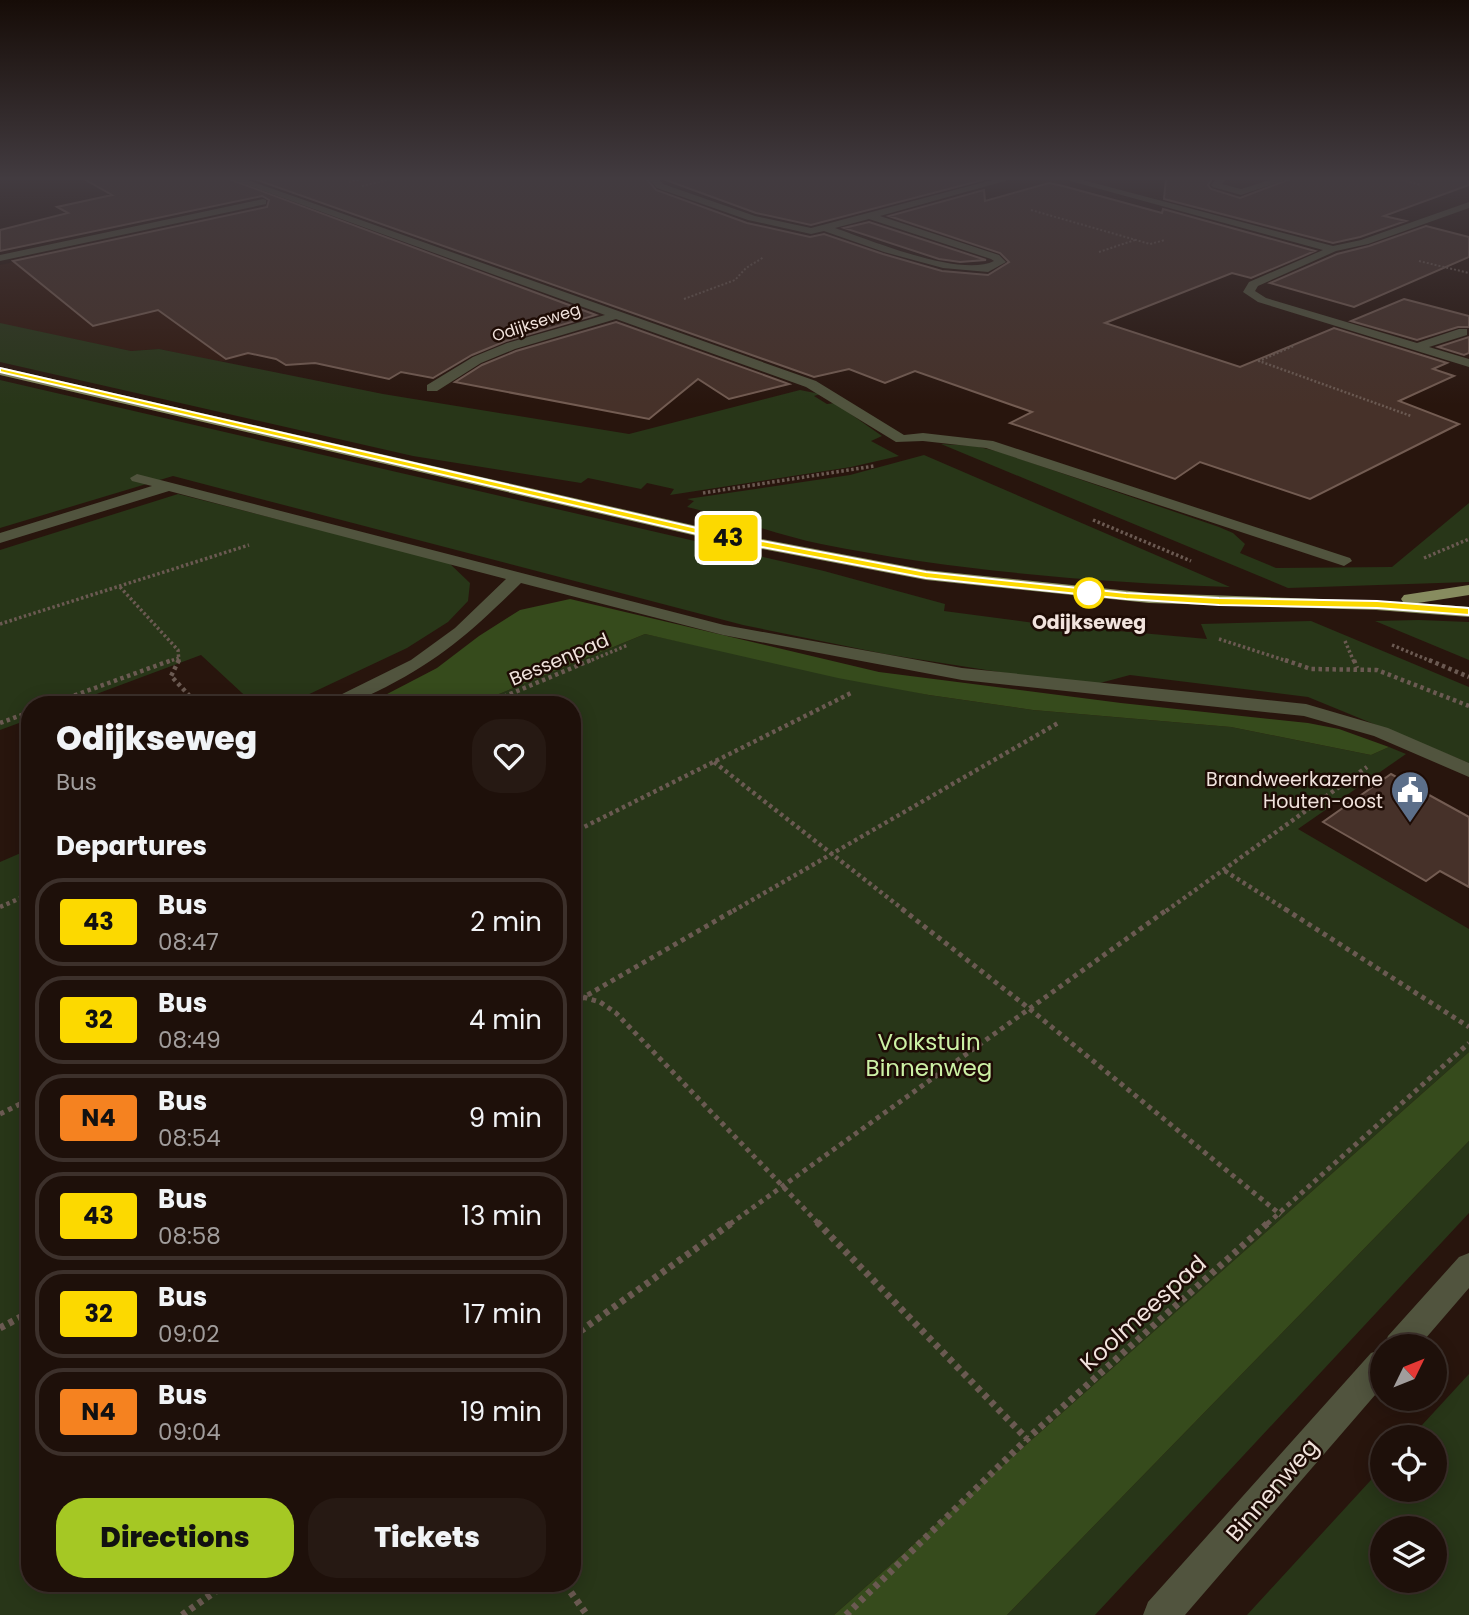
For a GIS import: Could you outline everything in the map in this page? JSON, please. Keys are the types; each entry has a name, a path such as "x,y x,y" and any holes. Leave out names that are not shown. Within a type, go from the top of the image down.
{"main road":[{"path":"0,371 701,532 836,560 926,575 1079,592 1219,601 1377,605 1469,611"},
{"path":"1377,605 1469,590"}],"street":[{"path":"0,258 17,254"},
{"name":"Odijkseweg","path":"446,254 823,389 901,439 923,437 988,444 1344,561"},
{"path":"909,254 939,264 980,269 996,267 1001,262 987,254"},
{"path":"1319,254 1253,284 1249,292 1262,300 1469,363"},
{"name":"Odijkseweg","path":"432,388 477,360 511,346 616,315"},
{"path":"1417,347 1463,332"},
{"path":"138,478 165,488 723,630 962,674 1306,710 1381,732 1469,771"},
{"path":"0,538 165,488"},
{"path":"353,696 417,664 461,632 518,576"},
{"path":"1410,1334 1469,1266"},
{"name":"Binnenweg","path":"1161,1615 1370,1378"}],"path":[{"path":"1340,324 1259,361 1411,415"},
{"path":"693,495 877,465"},
{"path":"1344,561 1402,566 1469,540"},
{"path":"0,625 249,545"},
{"path":"120,587 178,650 179,663 171,676 190,696"},
{"path":"1354,634 1345,641 1357,669"},
{"path":"1216,638 1311,669 1384,672 1469,706"},
{"path":"1383,641 1469,677"},
{"name":"Bessenpad","path":"505,696 632,643"},
{"path":"73,696 178,658"},
{"path":"581,828 863,687"},
{"path":"0,723 21,715"},
{"path":"583,997 1065,719"},
{"path":"581,1332 1376,761"},
{"path":"714,762 1031,1010 1281,1215"},
{"path":"1224,871 1469,1027"},
{"path":"0,907 21,898"},
{"path":"583,997 600,1002 616,1013 1027,1439"},
{"name":"Koolmeespad","path":"846,1615 1027,1439 1281,1215 1469,1043"},
{"path":"0,1114 21,1104"},
{"path":"0,1328 21,1316"},
{"path":"181,1615 214,1592"},
{"path":"571,1592 587,1615"}],"shaded area":[{"path":"49,254 349,254 418,311 220,362 159,349 131,351 0,324 0,265"}],"green space":[{"path":"0,323 131,351 159,349 383,394 629,434 800,390 820,394 814,396 827,404 835,403 882,436 871,441 899,456 851,467 670,495 674,489 647,483 641,489 588,478 581,483 413,456 0,362"},
{"path":"0,380 824,571 945,604 944,611 1042,624 1207,639 1201,624 1311,621 1469,687 1469,763 1308,697 1130,675 1096,684 1031,677 885,654 743,625 173,476 0,528"},
{"path":"941,444 975,446 1000,452 1219,527 1233,533 1245,544 1240,553 1276,568 1392,567 1469,503 1469,582 1288,588"},
{"path":"924,455 1230,587 1076,578 922,561 804,540 687,507 694,501 687,499 850,475"},
{"path":"178,494 448,562 470,583 468,601 448,622 407,648 305,696 245,696 201,655 91,696 21,696 21,722 0,730 0,550"},
{"path":"570,599 879,672 1121,703 1308,723 1339,729 1389,747 1371,755 1231,727 1033,710 929,695 838,678 645,634 494,696 383,696 437,668 479,636 520,610"},
{"path":"1375,621 1469,622 1469,660"},
{"name":"Volkstuin Binnenweg","path":"645,634 929,695 1033,710 1231,727 1371,755 1389,747 1406,754 1298,829 1469,929 1469,1052 834,1615 0,1615 0,862 21,853 21,1592 581,1592 581,696 494,696"},
{"path":"1469,1052 1469,1141 1007,1615 834,1615"},
{"path":"1469,1141 1469,1213 1095,1615 1007,1615"},
{"path":"1469,1374 1469,1615 1247,1615 1370,1481 1370,1502 1447,1502 1447,1425 1422,1425 1435,1411 1447,1411 1447,1398"}],"building":[{"path":"44,254 432,254 596,315 506,341 472,355 433,378 401,372 389,379 315,363 286,365 276,359 248,353 226,359 158,310 93,326 13,261"},
{"path":"467,254 884,254 942,271 988,275 1009,262 1001,254 1307,254 1251,278 1232,273 1105,323 1240,367 1334,328 1447,363 1433,369 1454,376 1399,401 1459,424 1310,499 1200,462 1175,479 1010,423 1032,412 915,371 885,383 849,369 814,377"},
{"path":"925,254 969,254 986,260 960,262"},
{"path":"1336,254 1469,254 1469,257 1354,307 1270,283"},
{"path":"1404,299 1469,316 1469,327 1458,327 1417,340 1351,321"},
{"path":"616,322 789,384 729,399 698,379 649,419 455,382 482,365 516,351"},
{"path":"1469,337 1469,353 1464,355 1438,347"},
{"path":"1391,774 1469,817 1469,887 1440,871 1426,881 1323,822"}],"bus line":[{"name":"43","path":"0,371 714,535 926,575 1126,596 1377,605 1469,612"}],"place":[{"name":"Odijkseweg","path":"1089,593"},
{"name":"Brandweerkazerne Houten-oost","path":"1410,824"}]}
